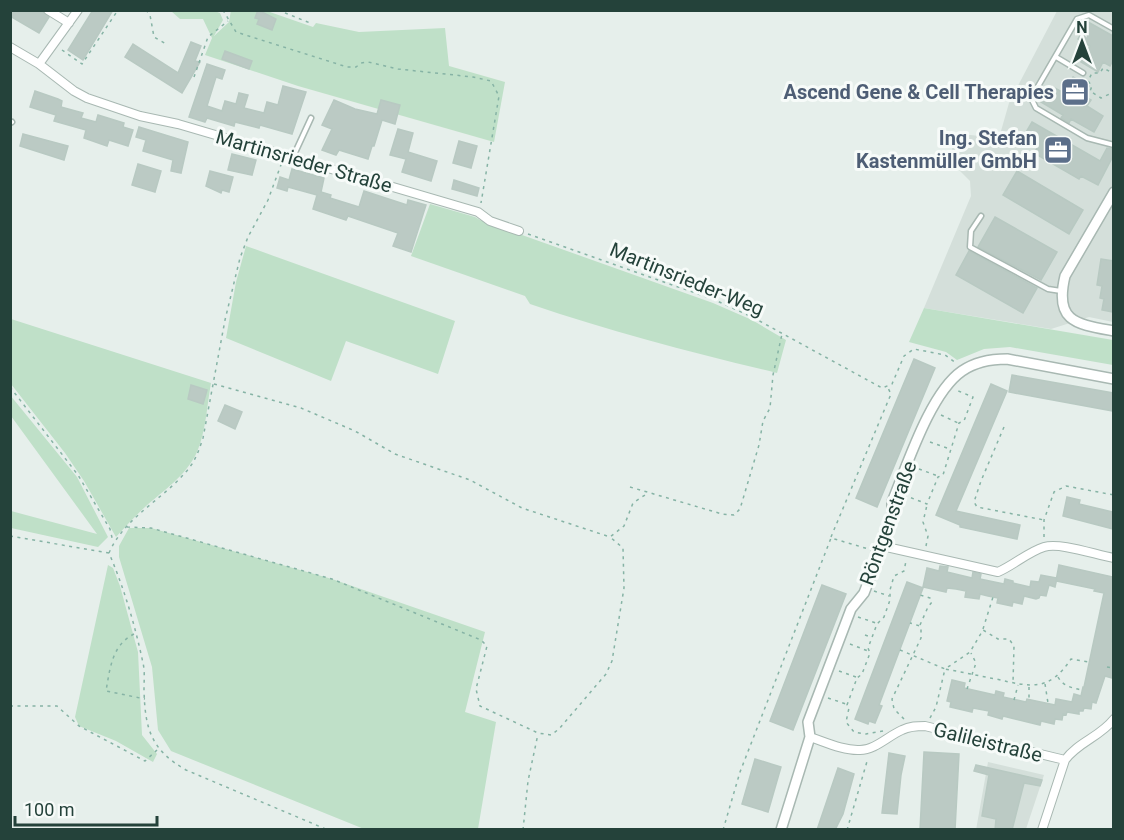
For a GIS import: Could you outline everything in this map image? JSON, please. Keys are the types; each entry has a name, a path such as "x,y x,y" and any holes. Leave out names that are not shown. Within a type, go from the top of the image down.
{"street":[{"path":"48,10 69,23"},
{"path":"39,64 78,10"},
{"name":"Martinsrieder Straße","path":"10,47 39,64 74,91 87,98 140,116 155,117 478,212 490,221 519,231"},
{"path":"1113,192 1065,276 1062,291 1065,310 1072,320 1081,325 1113,331"},
{"name":"Röntgenstraße","path":"781,830 810,737 808,722 849,614 865,588 881,549 892,519 892,502 896,492 931,411 947,386 962,370 990,360 1007,360 1113,379"},
{"path":"881,549 924,555 998,572 1044,547 1054,545 1113,558"},
{"path":"1042,830 1065,760 1072,750 1098,734 1113,719"},
{"name":"Galileistraße","path":"870,748 912,726 925,726 1065,760"},
{"path":"810,737 850,749 870,748"}],"lane":[{"path":"1113,29 1089,15 1077,19 1033,95 1033,105 1087,138 1113,145"},
{"path":"1056,57 1083,73"},
{"path":"293,157 311,118"},
{"path":"981,216 971,231 970,247 1048,289 1062,291"}],"path":[{"path":"54,45 82,64 118,10"},
{"path":"146,10 150,15 154,37 168,45"},
{"path":"223,10 236,32 347,67 356,67 368,62 398,69 491,81 499,96 478,212"},
{"path":"278,10 310,23"},
{"path":"194,77 208,37 228,21"},
{"path":"1113,76 1113,73 1103,68 1100,73 1092,73 1088,81 1092,86 1090,91 1101,98 1113,92"},
{"path":"285,154 268,200 242,252 233,286 203,438 197,455 181,477 127,527 113,543 109,553 126,597 144,666 147,724 152,739 159,749 172,762 186,770 328,830"},
{"name":"Martinsrieder-Weg","path":"519,231 715,300 782,333 875,386 888,387"},
{"path":"630,487 722,514 734,515 740,509 759,445 763,421 770,408 773,375 782,333"},
{"path":"723,830 740,772 831,538 891,394 888,387 896,378 904,356 914,349 945,355 955,361 962,370"},
{"path":"127,527 151,528 332,579 481,640 487,646 476,689 480,706 538,733 551,735 560,729 606,674 612,661 624,588 623,548 610,537 522,508 470,480 395,454 355,431 302,408 214,384"},
{"path":"924,555 928,536 923,522 927,504 938,477 943,475 959,423 964,421 973,397 947,386"},
{"path":"10,387 78,475 110,529 113,543"},
{"path":"931,411 959,423"},
{"path":"1004,427 974,502 977,507 1044,520"},
{"path":"930,442 950,449"},
{"path":"919,469 938,477"},
{"path":"1044,547 1044,520 1054,492 1066,486 1113,495"},
{"path":"896,492 927,504"},
{"path":"610,537 624,526 633,503 648,493"},
{"path":"10,536 109,553"},
{"path":"831,538 881,549"},
{"path":"889,737 882,731 866,734 854,732 846,722 849,708 847,705 870,653 877,624 884,617 894,576 904,571 908,552"},
{"path":"865,588 890,597"},
{"path":"912,726 894,710 892,699 921,638 920,626 932,602 930,598 920,595"},
{"path":"925,726 936,707 945,669 970,652 983,630 993,597"},
{"path":"849,614 877,624"},
{"path":"910,623 920,626"},
{"path":"983,630 998,639 1009,639 1014,646 1013,683"},
{"path":"135,634 122,641 114,655 106,691 144,699"},
{"path":"865,635 872,638"},
{"path":"850,644 869,651"},
{"path":"900,650 945,669 1029,686 1045,683 1057,676 1071,659 1089,662"},
{"path":"967,689 976,663 970,652"},
{"path":"1107,667 1113,668"},
{"path":"839,671 857,678"},
{"path":"1057,676 1061,682 1082,690"},
{"path":"1045,683 1048,703"},
{"path":"1014,700 1018,684"},
{"path":"1029,686 1029,700"},
{"path":"828,698 847,705"},
{"path":"10,706 57,706 79,726 145,760 159,749"},
{"path":"523,830 528,781 538,733"},
{"path":"847,830 870,748"}],"shaded area":[{"path":"1057,11 1113,11 1113,322 1089,317 1051,329 924,308 971,196 970,181 954,165 952,148 955,137 970,135 999,138 1009,103"},
{"path":"988,762 1044,775 1026,829 976,830"}],"green space":[{"path":"212,10 220,13 223,20 214,36 229,22 231,10 267,11 313,27 316,23 359,32 445,28 449,66 505,82 494,142 298,86 205,55 212,38 203,19 180,19 171,11"},
{"path":"430,204 475,217 713,303 752,320 786,340 777,373 592,324 530,304 525,296 411,256"},
{"path":"246,246 455,321 438,374 346,341 331,381 226,338 236,282"},
{"path":"924,308 1113,340 1113,365 1010,347 984,349 957,360 946,352 909,342"},
{"path":"11,319 211,383 202,435 192,461 181,475 141,510 116,537 65,453 11,384"},
{"path":"10,395 77,477 108,537 98,547 11,528 11,511 97,534 11,416"},
{"path":"129,528 151,528 332,579 485,632 465,712 496,722 478,829 364,829 171,751 158,730 152,667 119,557 119,546"},
{"path":"108,565 113,568 120,586 138,652 142,735 157,754 153,762 116,741 79,726 75,717"}],"building":[{"path":"10,10 42,10 49,17 39,33 10,16"},
{"path":"93,10 113,10 83,60 68,50"},
{"path":"258,10 276,19 272,30 257,24 259,19 255,18"},
{"path":"1088,22 1113,36 1113,60 1110,66 1103,62 1098,72 1081,62 1090,46 1078,39"},
{"path":"191,42 201,46 195,61 200,62 182,93 125,57 133,44 178,73"},
{"path":"225,51 252,61 249,69 222,59"},
{"path":"207,64 225,70 222,79 216,77 207,106 222,111 225,101 236,104 239,93 248,95 244,108 264,113 267,102 278,105 283,86 306,92 292,134 260,125 259,128 235,122 234,126 207,118 205,122 189,117"},
{"path":"1073,77 1089,86 1084,96 1091,100 1087,106 1103,116 1094,132 1071,119 1069,123 1061,118 1063,115 1041,102 1051,86 1064,93"},
{"path":"35,91 62,101 61,107 83,113 81,118 96,122 98,115 124,123 123,127 133,130 128,146 109,140 107,146 84,138 86,130 54,121 56,115 30,107"},
{"path":"334,100 355,109 377,114 381,100 400,105 395,124 382,120 368,159 339,150 336,155 322,150 332,129 322,125"},
{"name":"Ing. Stefan Kastenmüller GmbH","path":"1032,122 1100,161 1107,148 1113,149 1113,156 1098,185 1081,176 1079,179 1034,153 1038,147 1022,139"},
{"path":"139,127 188,142 181,173 171,171 173,160 143,151 146,140 136,137"},
{"path":"398,129 413,133 408,152 437,161 431,181 402,172 406,159 390,155"},
{"path":"23,134 68,146 64,160 20,146"},
{"path":"459,141 477,146 471,168 453,163"},
{"path":"232,154 256,160 252,175 228,170"},
{"path":"138,164 161,171 155,192 132,185"},
{"path":"292,169 324,178 321,192 331,195 330,198 359,207 364,191 407,205 408,200 426,205 411,252 393,246 398,233 348,216 346,220 313,209 317,195 288,187 287,191 277,188 280,177 289,180"},
{"path":"210,171 233,177 229,192 222,190 221,193 206,186"},
{"path":"1017,171 1083,210 1069,234 1003,195"},
{"path":"454,180 479,188 477,196 452,189"},
{"path":"995,217 1057,252 1041,280 978,247"},
{"path":"969,251 1037,288 1023,313 956,275"},
{"path":"1101,259 1113,261 1113,312 1102,310 1104,299 1100,298 1102,286 1097,285"},
{"path":"914,359 935,368 877,507 856,498"},
{"path":"1012,375 1113,393 1113,411 1009,392"},
{"path":"991,384 1007,391 956,511 1020,525 1017,539 960,527 936,515"},
{"path":"191,385 207,390 203,404 188,399"},
{"path":"225,405 242,412 235,429 218,421"},
{"path":"1067,497 1080,500 1079,504 1113,512 1113,529 1063,516"},
{"path":"1059,565 1113,577 1113,672 1112,678 1105,676 1096,703 1092,702 1091,709 1084,708 1083,711 1079,711 1079,714 1067,712 1066,715 1063,714 1062,720 1055,719 1054,724 1041,721 1040,725 1003,716 1002,719 988,715 989,711 973,708 972,712 950,707 951,702 947,701 952,680 965,683 964,688 995,695 996,691 1004,693 1003,697 1026,702 1027,699 1055,705 1056,699 1072,702 1074,694 1081,696 1104,593 1056,581"},
{"path":"940,566 948,567 947,572 972,578 973,572 981,574 980,579 1004,584 1005,579 1030,587 1031,581 1039,582 1041,575 1057,578 1055,587 1049,585 1046,596 1040,595 1036,599 1024,596 1022,604 1013,602 1012,606 997,603 998,598 980,594 979,599 965,597 966,591 947,588 946,592 923,587 927,568 939,571"},
{"path":"907,582 923,588 879,705 882,706 875,723 869,721 868,724 855,719"},
{"path":"822,585 846,594 793,730 770,721"},
{"path":"924,752 959,754 955,830 920,830"},
{"path":"889,753 905,756 897,814 882,813"},
{"path":"755,759 781,767 768,812 742,804"},
{"path":"976,765 1042,780 1040,786 1024,783 1012,830 995,830 996,819 982,816 989,775 974,771"},
{"path":"838,768 854,774 843,814 835,830 817,830"}],"place":[{"name":"Ascend Gene & Cell Therapies","path":"1075,92"},
{"name":"Ing. Stefan Kastenmüller GmbH","path":"1058,150"}]}
